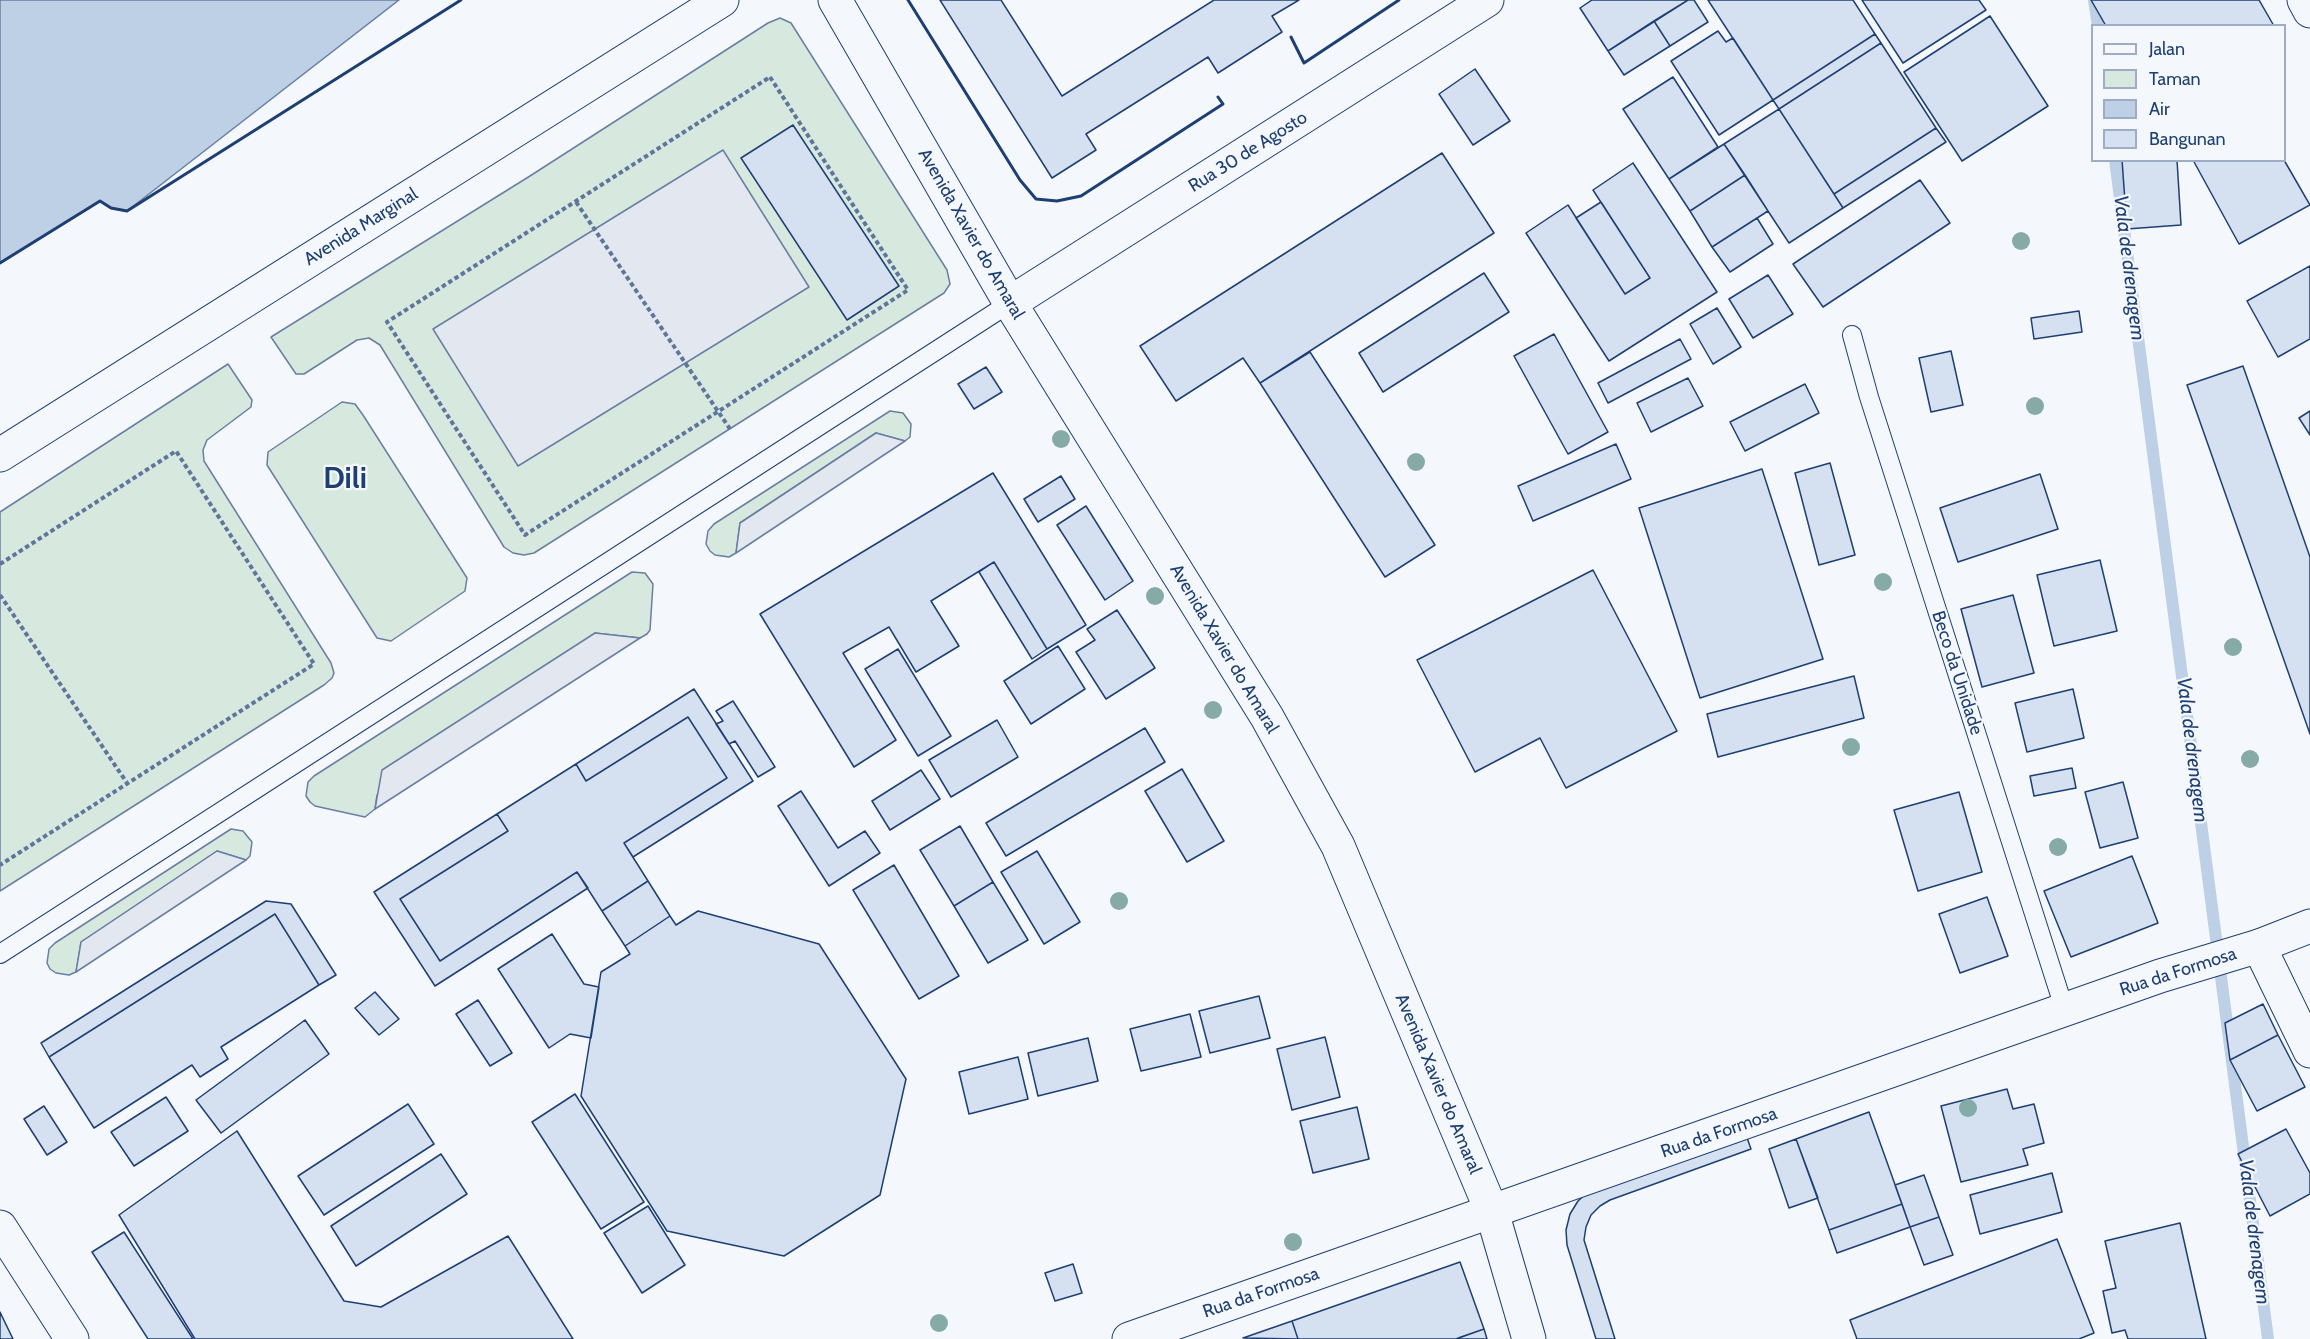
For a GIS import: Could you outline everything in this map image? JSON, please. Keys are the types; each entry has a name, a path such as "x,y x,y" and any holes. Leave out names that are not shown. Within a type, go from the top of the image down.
{"main road":[{"name":"Avenida Marginal","path":"0,455 722,0"},
{"name":"Avenida Xavier do Amaral","path":"835,0 1010,303 1261,707 1338,846 1492,1212 1529,1339"},
{"name":"Rua 30 de Agosto","path":"1010,303 1487,0"},
{"path":"2304,0 2310,11"},
{"name":"Rua da Formosa","path":"1129,1339 2160,976 2259,946 2310,926"},
{"path":"2259,946 2310,1051"},
{"path":"0,1227 72,1339"}],"lane":[{"path":"0,954 1010,303"},
{"name":"Beco da Unidade","path":"1852,334 1869,397 2065,1011"}],"path":[{"path":"770,77 908,290 717,412 525,535 387,322 770,77"},
{"path":"576,202 730,429"},
{"path":"0,564 176,451 314,664 0,865"},
{"path":"0,595 127,783"}],"green space":[{"path":"780,18 791,23 947,270 950,284 944,293 534,553 524,555 513,553 504,547 380,345 369,338 357,340 304,374 296,374 271,337 530,176 768,23"},
{"path":"228,364 252,400 251,407 207,440 203,450 204,461 331,663 334,673 332,678 0,891 0,512"},
{"path":"342,402 355,404 363,415 467,578 465,591 391,641 377,638 267,465 268,452"},
{"path":"890,411 903,413 911,424 910,437 905,441 876,433 740,523 736,553 729,557 715,555 710,551 706,544 708,531 714,524"},
{"path":"632,572 645,573 653,584 650,630 647,634 640,638 595,633 377,795 375,809 365,817 315,806 310,802 306,796 308,782 314,776"},
{"path":"231,829 243,831 252,842 250,856 246,860 217,851 81,942 76,972 69,975 56,973 50,969 47,963 49,949 55,943"}],"shaded area":[{"path":"723,150 809,287 518,466 433,329"},
{"path":"876,433 905,441 736,553 740,523"},
{"path":"595,633 640,638 375,809 382,770"},
{"path":"217,851 246,860 76,972 81,942"}],"water":[{"path":"0,0 399,0 127,211 111,208 100,201 0,263"}],"building":[{"path":"940,0 1001,0 1062,96 1214,0 1299,0 1272,16 1282,32 1218,73 1208,57 1086,134 1096,150 1052,178"},
{"path":"1592,0 1688,0 1608,51 1580,8"},
{"path":"1688,0 1694,0 1708,22 1670,46 1654,21"},
{"path":"1708,0 1853,0 1875,34 1773,100"},
{"path":"1862,0 1979,0 1986,10 1903,63"},
{"path":"2091,0 2259,0 2273,24 2105,24"},
{"path":"1990,16 2048,106 1962,161 1904,72"},
{"path":"1654,21 1670,46 1624,75 1608,51"},
{"path":"1718,31 1726,42 1733,38 1773,100 1719,135 1671,61"},
{"path":"1875,34 1881,43 1779,109 1773,100"},
{"path":"1881,43 1936,128 1834,194 1779,109"},
{"path":"1475,69 1510,121 1473,145 1439,94"},
{"path":"1673,77 1718,147 1669,179 1623,109"},
{"path":"1779,109 1843,208 1789,243 1724,144"},
{"path":"793,125 899,286 847,320 741,158"},
{"path":"1936,128 1946,142 1843,208 1834,194"},
{"path":"1724,144 1745,175 1690,211 1669,179"},
{"path":"1442,153 1494,233 1260,383 1243,358 1176,401 1140,346"},
{"path":"2122,162 2177,162 2181,225 2127,229"},
{"path":"2194,162 2285,162 2310,205 2239,244"},
{"path":"1633,163 1717,292 1609,361 1526,233 1568,205 1625,294 1650,278 1593,190"},
{"path":"1745,175 1768,211 1712,247 1690,211"},
{"path":"1920,180 1950,223 1823,307 1793,264"},
{"path":"1601,202 1650,278 1625,294 1576,218"},
{"path":"1757,218 1773,244 1730,272 1712,247"},
{"path":"2310,266 2310,339 2278,357 2247,301"},
{"path":"1484,273 1509,312 1383,392 1359,353"},
{"path":"1768,275 1793,314 1753,338 1729,299"},
{"path":"1717,308 1741,347 1713,364 1690,324"},
{"path":"2079,311 2082,332 2034,339 2031,318"},
{"path":"1554,334 1608,432 1568,454 1514,356"},
{"path":"1680,339 1691,359 1608,403 1598,383"},
{"path":"1951,351 1963,405 1931,412 1919,358"},
{"path":"1310,352 1435,545 1385,577 1260,383"},
{"path":"2243,366 2310,557 2310,734 2187,385"},
{"path":"986,367 1002,392 974,409 958,384"},
{"path":"1688,378 1703,406 1651,432 1637,403"},
{"path":"1805,384 1819,413 1745,451 1730,422"},
{"path":"2310,411 2310,435 2299,418"},
{"path":"1616,444 1631,479 1533,521 1518,486"},
{"path":"1830,463 1855,555 1819,565 1795,473"},
{"path":"1762,469 1823,659 1700,698 1639,508"},
{"path":"993,473 1086,625 1047,649 994,562 931,601 959,646 916,672 889,627 843,653 896,740 854,767 760,614"},
{"path":"2040,474 2058,529 1958,562 1940,508"},
{"path":"1061,476 1075,499 1038,522 1024,499"},
{"path":"1086,506 1133,581 1105,600 1057,525"},
{"path":"2100,560 2117,631 2054,646 2037,575"},
{"path":"994,562 1047,649 1032,659 979,572"},
{"path":"1593,570 1677,731 1566,788 1540,738 1475,772 1417,660"},
{"path":"2013,595 2034,673 1982,687 1961,609"},
{"path":"1117,610 1155,668 1106,699 1076,652 1095,640 1087,629"},
{"path":"1058,646 1085,689 1031,724 1004,681"},
{"path":"898,649 951,736 918,756 865,669"},
{"path":"1854,676 1864,718 1718,757 1707,714"},
{"path":"694,689 753,781 633,857 624,843 727,778 688,717 586,781 576,764"},
{"path":"2073,689 2084,738 2027,752 2015,703"},
{"path":"733,701 775,767 758,777 735,741 729,744 716,724 723,721 716,711"},
{"path":"688,717 727,778 624,843 648,881 602,911 577,872 440,961 400,899 508,831 497,814 576,764 586,781"},
{"path":"997,720 1018,757 951,797 929,760"},
{"path":"1145,728 1165,762 1006,856 986,823"},
{"path":"2072,768 2076,788 2034,796 2030,776"},
{"path":"1182,769 1224,841 1187,862 1145,791"},
{"path":"921,770 940,799 890,830 872,801"},
{"path":"2123,782 2138,838 2100,848 2085,792"},
{"path":"801,791 838,848 865,831 880,853 829,886 778,806"},
{"path":"1959,792 1982,872 1918,891 1894,810"},
{"path":"497,814 508,831 400,899 440,961 577,872 588,888 435,986 374,892"},
{"path":"960,826 993,882 954,906 920,850"},
{"path":"1037,851 1080,922 1044,944 1001,872"},
{"path":"2132,856 2158,923 2071,957 2044,891"},
{"path":"894,865 959,976 919,999 853,890"},
{"path":"648,881 670,916 625,946 602,911"},
{"path":"993,882 1028,940 988,963 954,906"},
{"path":"1987,897 2008,956 1960,973 1939,914"},
{"path":"266,901 291,904 336,975 319,985 275,914 49,1057 41,1043"},
{"path":"698,911 819,944 906,1079 880,1195 784,1256 667,1231 581,1096 601,972 630,954 625,946 670,916 676,925"},
{"path":"275,914 319,985 221,1047 228,1059 200,1077 192,1065 94,1128 49,1057"},
{"path":"552,934 584,984 599,987 591,1038 570,1034 549,1048 498,969"},
{"path":"375,992 399,1019 379,1035 355,1008"},
{"path":"1259,996 1270,1038 1210,1053 1199,1011"},
{"path":"478,1000 512,1053 490,1066 456,1014"},
{"path":"2263,1004 2278,1035 2230,1060 2225,1023"},
{"path":"1190,1014 1201,1057 1141,1071 1130,1029"},
{"path":"305,1020 329,1054 221,1133 196,1100"},
{"path":"2278,1035 2305,1087 2257,1111 2230,1060"},
{"path":"1325,1037 1340,1097 1292,1110 1277,1049"},
{"path":"1088,1038 1098,1081 1038,1096 1028,1053"},
{"path":"1018,1057 1028,1099 969,1114 959,1072"},
{"path":"2007,1089 2013,1109 2034,1104 2044,1143 2023,1149 2028,1165 1961,1182 1941,1106"},
{"path":"575,1094 644,1202 601,1229 532,1122"},
{"path":"166,1097 188,1131 134,1166 111,1132"},
{"path":"408,1104 434,1144 324,1215 298,1176"},
{"path":"44,1106 67,1142 47,1155 24,1119"},
{"path":"1357,1107 1369,1159 1313,1173 1300,1121"},
{"path":"1869,1112 1902,1204 1829,1230 1796,1139"},
{"path":"2286,1129 2310,1173 2310,1194 2270,1216 2238,1154"},
{"path":"237,1131 344,1301 381,1307 508,1236 573,1339 195,1339 119,1215"},
{"path":"1745,1132 1751,1149 1610,1200 1591,1215 1584,1240 1615,1339 1596,1339 1567,1245 1566,1230 1570,1214 1578,1201 1590,1190"},
{"path":"1796,1139 1818,1198 1789,1208 1769,1149"},
{"path":"441,1154 467,1194 356,1266 331,1226"},
{"path":"2052,1173 2062,1212 1980,1234 1970,1195"},
{"path":"1924,1175 1939,1217 1910,1227 1895,1185"},
{"path":"1902,1204 1910,1227 1837,1253 1829,1230"},
{"path":"648,1206 685,1265 642,1293 604,1233"},
{"path":"1939,1217 1953,1255 1924,1265 1910,1227"},
{"path":"2180,1223 2206,1339 2128,1339 2125,1330 2112,1333 2103,1291 2116,1288 2105,1241"},
{"path":"124,1232 193,1339 148,1339 92,1252"},
{"path":"2057,1239 2094,1333 2079,1339 1857,1339 1850,1320"},
{"path":"1460,1262 1484,1329 1456,1339 1298,1339 1292,1321"},
{"path":"1073,1264 1082,1293 1055,1301 1045,1273"},
{"path":"0,1312 13,1339 0,1339"},
{"path":"1292,1321 1298,1339 1243,1338"},
{"path":"1484,1329 1487,1339 1456,1339 1461,1337"}],"waterway":[{"name":"Vala de drenagem","path":"2094,0 2098,24"},
{"name":"Vala de drenagem","path":"2115,162 2268,1339"}],"wall":[{"path":"0,263 100,201 111,208 127,211 461,0"},
{"path":"908,0 1020,180 1036,199 1057,201 1081,196 1223,104 1218,97"},
{"path":"1291,37 1304,63 1399,0"}],"district":[{"name":"Dili","path":"345,479"}]}
